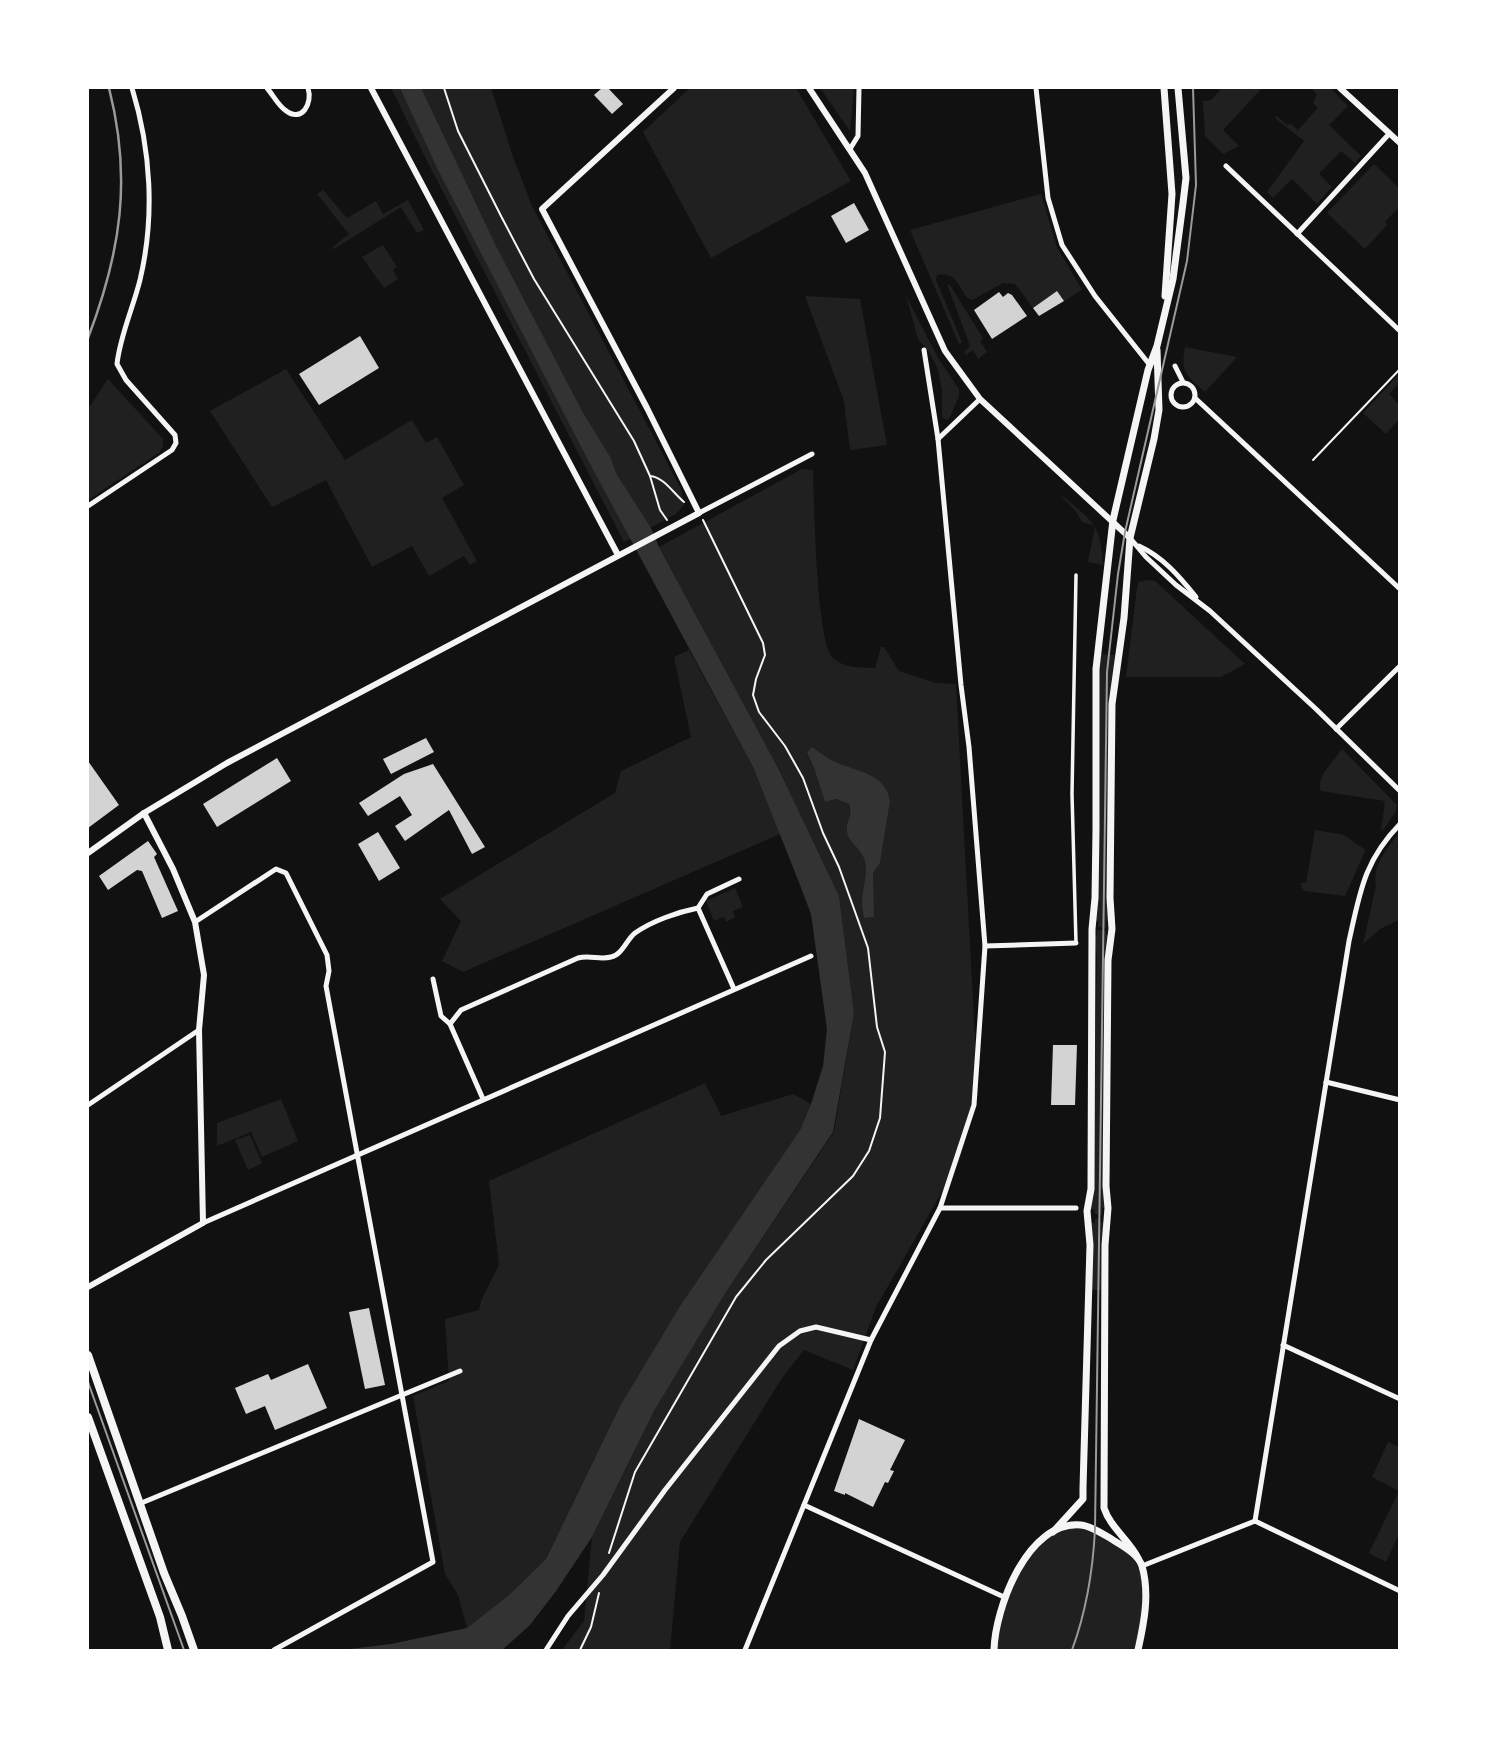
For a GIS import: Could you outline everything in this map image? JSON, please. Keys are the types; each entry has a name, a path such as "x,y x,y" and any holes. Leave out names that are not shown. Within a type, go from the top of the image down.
{"main road":[{"path":"1164,88 1172,194 1165,306"},
{"path":"994,1650 1004,1597 1022,1562 1083,1499 1090,1257 1087,1211 1091,1189 1096,669 1113,520 1149,364 1157,346 1173,279 1179,241 1186,178 1178,88"},
{"path":"1138,1650 1146,1616 1142,1566 1124,1537 1107,1519 1103,1488 1104,1258 1108,1208 1108,960 1112,929 1112,704 1125,607 1130,538 1159,410 1157,346"},
{"path":"88,1355 139,1504 194,1650"},
{"path":"88,1417 153,1597 168,1650"},
{"path":"1053,1532 1070,1525 1090,1527 1138,1558"}],"street":[{"path":"88,506 172,450 176,443 175,435 126,380 117,364 147,247 150,201 144,137 132,88"},
{"path":"267,88 288,113 296,114 307,108 311,101 308,88"},
{"path":"371,88 618,555"},
{"path":"674,88 542,209 699,513"},
{"path":"809,88 865,173 945,351 980,400 1113,520 1139,545 1146,558 1200,602 1399,791"},
{"path":"850,149 858,136 859,88"},
{"path":"1036,88 1048,198 1062,245 1095,296 1149,364"},
{"path":"1340,88 1399,143"},
{"path":"1297,234 1389,134"},
{"path":"1226,166 1399,331"},
{"path":"745,1650 871,1340 940,1208 974,1105 985,946 969,747 957,650 938,439 925,350"},
{"path":"1175,366 1183,382"},
{"path":"1195,398 1187,407 1179,406 1174,403 1171,391 1175,385 1189,383 1194,389 1195,398 1399,589"},
{"path":"938,439 980,400"},
{"path":"88,853 144,813 227,763 812,454"},
{"path":"985,946 1076,943 1072,794 1076,575"},
{"path":"1336,729 1399,666"},
{"path":"144,813 174,872 195,922 204,975 199,1030 202,1223"},
{"path":"1255,1521 1349,941 1358,902 1375,853 1399,824"},
{"path":"195,922 276,869 286,873 327,955 329,971 326,986 433,1562 274,1650"},
{"path":"450,1024 461,1010 578,958 610,958 617,955 638,931 683,911 698,908 707,894 739,879"},
{"path":"698,908 734,989"},
{"path":"88,1287 202,1223 811,956"},
{"path":"433,979 441,1016 450,1024 483,1099"},
{"path":"88,1104 199,1030"},
{"path":"1326,1082 1399,1100"},
{"path":"940,1208 1076,1208"},
{"path":"546,1650 568,1616 603,1575 665,1490 779,1346 800,1331 816,1327 871,1340"},
{"path":"1283,1345 1399,1399"},
{"path":"139,1504 460,1371"},
{"path":"804,1506 1004,1597"},
{"path":"1142,1566 1255,1521 1399,1591"}],"path":[{"path":"444,88 458,131 506,227 534,279 634,441 650,476 660,510 673,527"},
{"path":"1313,460 1399,369"},
{"path":"610,1552 635,1472 736,1297 782,1244 853,1176 869,1151 880,1118 885,1052 877,1027 867,945 803,778 785,746 759,712 753,695 765,655 763,643 699,513 677,496 666,483 650,476"},
{"path":"580,1650 591,1627 603,1575"}],"shaded area":[{"path":"391,88 491,88 532,206 681,489 684,505 676,514 624,542"},
{"path":"400,88 421,88 496,246 582,411 610,457 617,475 651,528 777,766 839,896 854,1013 833,1132 726,1292 654,1411 592,1537 530,1625 502,1650 341,1650 391,1644 467,1628 510,1594 546,1559 620,1406 680,1306 800,1130 823,1066 827,1029 811,914 753,767 589,462 438,170"},
{"path":"690,88 796,88 851,181 711,258 643,132"},
{"path":"820,88 854,88 850,131"},
{"path":"1222,88 1262,88 1223,130 1239,146 1223,154 1205,136 1203,101 1211,100"},
{"path":"1311,88 1330,88 1348,106 1329,125 1361,156 1355,163 1341,151 1319,174 1332,187 1317,204 1292,179 1273,198 1267,192 1304,141 1275,118 1277,116 1298,130 1318,108 1313,103 1317,94"},
{"path":"1374,164 1399,188 1399,207 1365,249 1327,213"},
{"path":"323,190 347,218 376,201 383,214 408,200 424,230 417,233 401,207 334,249 332,248 349,234 317,194"},
{"path":"1041,194 1057,247 1082,290 1064,301 1057,291 1033,308 1015,284 1003,283 972,300 967,298 952,277 937,275 936,280 962,342 959,344 910,230"},
{"path":"383,245 397,267 393,270 398,279 384,288 362,257"},
{"path":"947,284 983,338 980,341 987,352 978,359 973,350 966,355 964,352 970,346"},
{"path":"805,296 860,299 887,445 850,450 844,401"},
{"path":"906,296 938,358 959,389 959,396 949,419 942,417 942,390 938,369 918,339"},
{"path":"1185,347 1237,357 1205,392 1186,373 1183,363"},
{"path":"286,369 345,460 412,420 426,443 437,437 464,485 442,498 477,561 470,565 464,556 429,576 412,546 372,567 326,480 272,507 210,411"},
{"path":"1399,374 1399,383 1389,394 1399,405 1399,419 1386,434 1363,413"},
{"path":"108,379 163,439 163,446 160,452 88,500 88,409"},
{"path":"802,469 813,470 819,599 827,647 833,658 848,666 875,668 881,647 884,647 899,671 936,683 956,684 978,1094 959,1162 876,1307 853,1370 804,1350 782,1378 680,1542 670,1650 562,1650 584,1621 592,1537 654,1411 726,1292 834,1132 854,1013 839,896 777,766 659,547","holes":["807,754 870,775 883,785 887,792 890,801 880,863 873,873 873,917 864,918 862,899 866,869 862,854 849,836 849,804 836,799 825,802"]},
{"path":"1060,495 1094,526 1082,522 1075,510"},
{"path":"1095,527 1100,540 1103,565 1088,562"},
{"path":"1155,581 1245,664 1221,677 1126,677 1137,588 1139,582"},
{"path":"689,650 753,767 780,834 463,972 442,961 461,921 440,899 615,793 621,771 691,737 674,657"},
{"path":"1099,654 1115,655 1109,697 1109,921 1106,921 1106,928 1098,927 1098,921 1095,921"},
{"path":"812,747 836,762 878,780 888,792 890,801 880,863 873,873 874,917 864,918 862,899 866,869 863,857 848,836 849,804 836,799 825,802 807,753"},
{"path":"1342,749 1397,805 1395,813 1383,830 1385,801 1321,791 1321,780 1326,769"},
{"path":"1315,830 1344,835 1365,851 1345,896 1304,891 1300,883 1306,883"},
{"path":"1398,834 1399,920 1380,929 1363,944 1378,865"},
{"path":"735,888 743,907 733,911 735,917 726,922 724,917 714,921 706,901"},
{"path":"1097,930 1106,931 1106,935 1109,935 1106,1208 1102,1208 1102,1215 1095,1214 1094,1209 1090,1209 1093,1189 1097,956 1094,935 1097,935"},
{"path":"705,1083 721,1116 793,1094 811,1104 800,1130 680,1306 620,1406 546,1559 510,1594 467,1628 458,1595 445,1574 413,1396 449,1381 445,1319 479,1310 499,1265 489,1181"},
{"path":"281,1099 298,1141 262,1157 251,1132 217,1146 217,1123"},
{"path":"250,1135 262,1163 248,1170 235,1140"},
{"path":"1095,1219 1105,1222 1102,1290 1092,1290 1091,1223 1095,1223"},
{"path":"1388,1442 1399,1447 1399,1491 1372,1477"},
{"path":"1399,1491 1399,1534 1386,1562 1369,1553"},
{"path":"1081,1525 1138,1558 1145,1591 1138,1650 994,1650 1004,1597 1022,1562 1053,1532"}],"building":[{"path":"602,88 608,88 623,104 612,114 594,95"},
{"path":"854,203 869,230 846,243 831,216"},
{"path":"1057,291 1064,301 1039,316 1033,308"},
{"path":"999,292 1003,297 1008,293 1012,295 1027,316 992,339 974,310"},
{"path":"360,336 379,368 319,405 299,374"},
{"path":"426,738 434,752 391,774 383,759"},
{"path":"277,758 291,781 217,827 203,804"},
{"path":"88,761 119,805 88,828"},
{"path":"433,764 485,847 472,854 449,810 405,841 395,826 412,815 400,796 368,816 359,803 404,774"},
{"path":"378,832 400,868 379,881 358,844"},
{"path":"148,841 157,854 154,857 178,911 162,918 142,871 137,870 108,890 99,876"},
{"path":"1053,1045 1077,1045 1075,1105 1051,1105"},
{"path":"369,1308 385,1385 365,1389 349,1312"},
{"path":"308,1364 327,1408 275,1430 265,1406 246,1414 235,1388 268,1374 271,1380"},
{"path":"859,1419 905,1440 890,1470 894,1471 888,1483 885,1482 873,1507 845,1493 834,1491"}],"tram line":[{"path":"1072,1650 1088,1591 1095,1529 1107,672 1125,532 1187,261 1196,185 1193,88"},
{"path":"88,1382 184,1650"}],"railway":[{"path":"88,338 108,275 120,214 120,153 109,88"}]}
